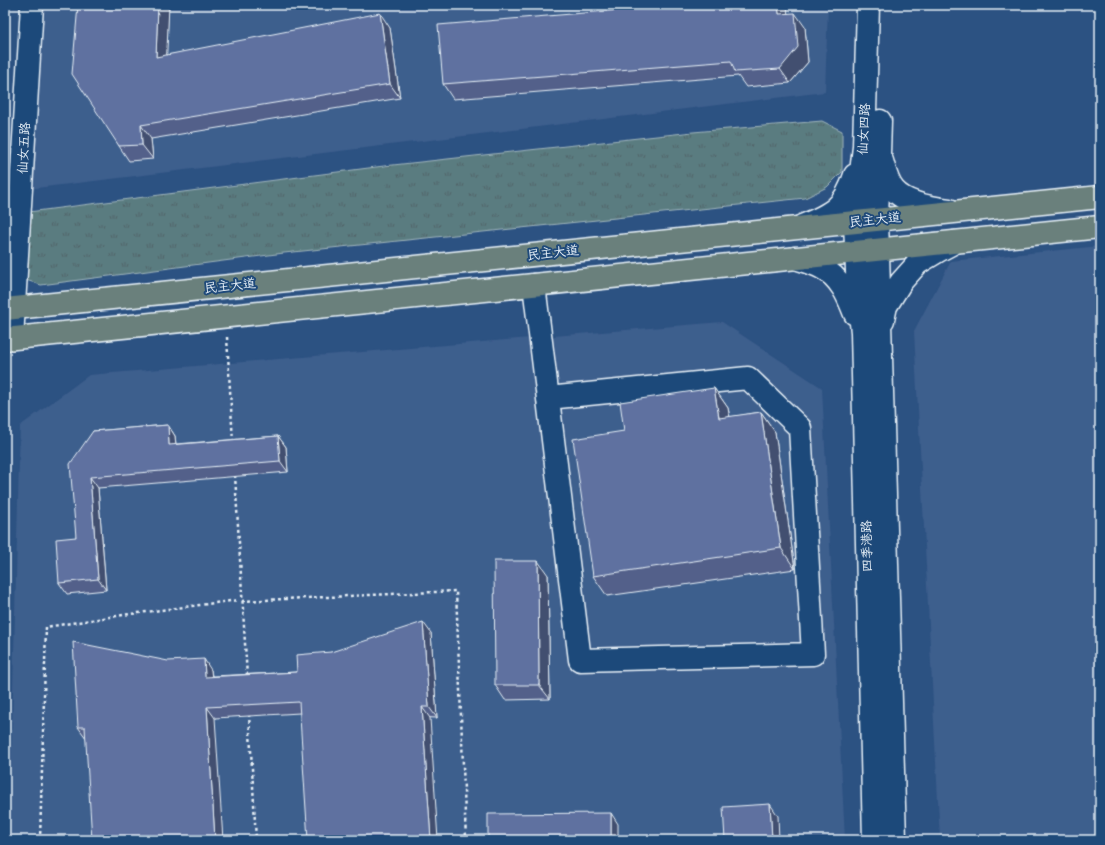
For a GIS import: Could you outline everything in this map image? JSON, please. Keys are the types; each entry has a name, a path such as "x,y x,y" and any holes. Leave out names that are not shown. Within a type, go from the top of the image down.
{"main road":[{"name":"民主大道","path":"9,308 1100,196"},
{"path":"9,339 1100,227"}],"street":[{"name":"仙女五路","path":"5,257 21,5"},
{"name":"仙女五路","path":"9,339 9,308 32,5"},
{"name":"仙女四路","path":"856,252 855,222 871,150 868,5"},
{"path":"884,5 871,150 878,250 872,331 895,840"},
{"path":"871,150 894,191 907,200 923,205 958,211"},
{"path":"799,227 824,217 837,208 848,193 871,150"},
{"path":"872,331 901,282 918,263 938,250 956,242"},
{"name":"四季港路","path":"856,252 858,295 872,331 874,840"},
{"path":"795,258 823,268 836,279 872,331"},
{"path":"534,284 580,660 813,654 800,428 748,378 548,398"}],"path":[{"path":"226,316 233,443"},
{"path":"235,475 247,681"},
{"path":"242,601 456,591 466,840"},
{"path":"40,840 46,627 238,600"},
{"path":"249,713 256,840"}],"shaded area":[{"path":"38,5 828,5 825,92 28,189"},
{"path":"1100,246 1100,840 940,840 914,331 951,261"},
{"path":"722,322 822,388 845,840 9,840 20,426 89,375"}],"green space":[{"path":"822,121 842,131 842,172 827,187 805,198 284,253 41,285 23,279 21,213 384,166 693,132"}],"building":[{"path":"78,5 158,5 156,57 380,13 390,84 141,125 142,145 119,146 72,74"},
{"path":"681,5 778,5 779,14 795,13 798,47 780,69 735,72 731,61 443,84 438,25"},
{"path":"714,388 719,418 761,412 781,548 593,576 573,439 624,431 620,402"},
{"path":"168,425 169,445 278,436 280,461 90,477 98,579 59,583 56,539 76,537 70,464 93,431"},
{"path":"494,561 538,561 539,685 495,685"},
{"path":"423,622 429,707 422,707 431,840 308,840 299,702 207,707 215,840 92,840 85,727 78,727 73,642 168,661 204,659 205,677 297,672 296,655 331,652"},
{"path":"770,804 772,840 725,840 723,807"},
{"path":"611,813 611,840 488,840 488,814"}]}
